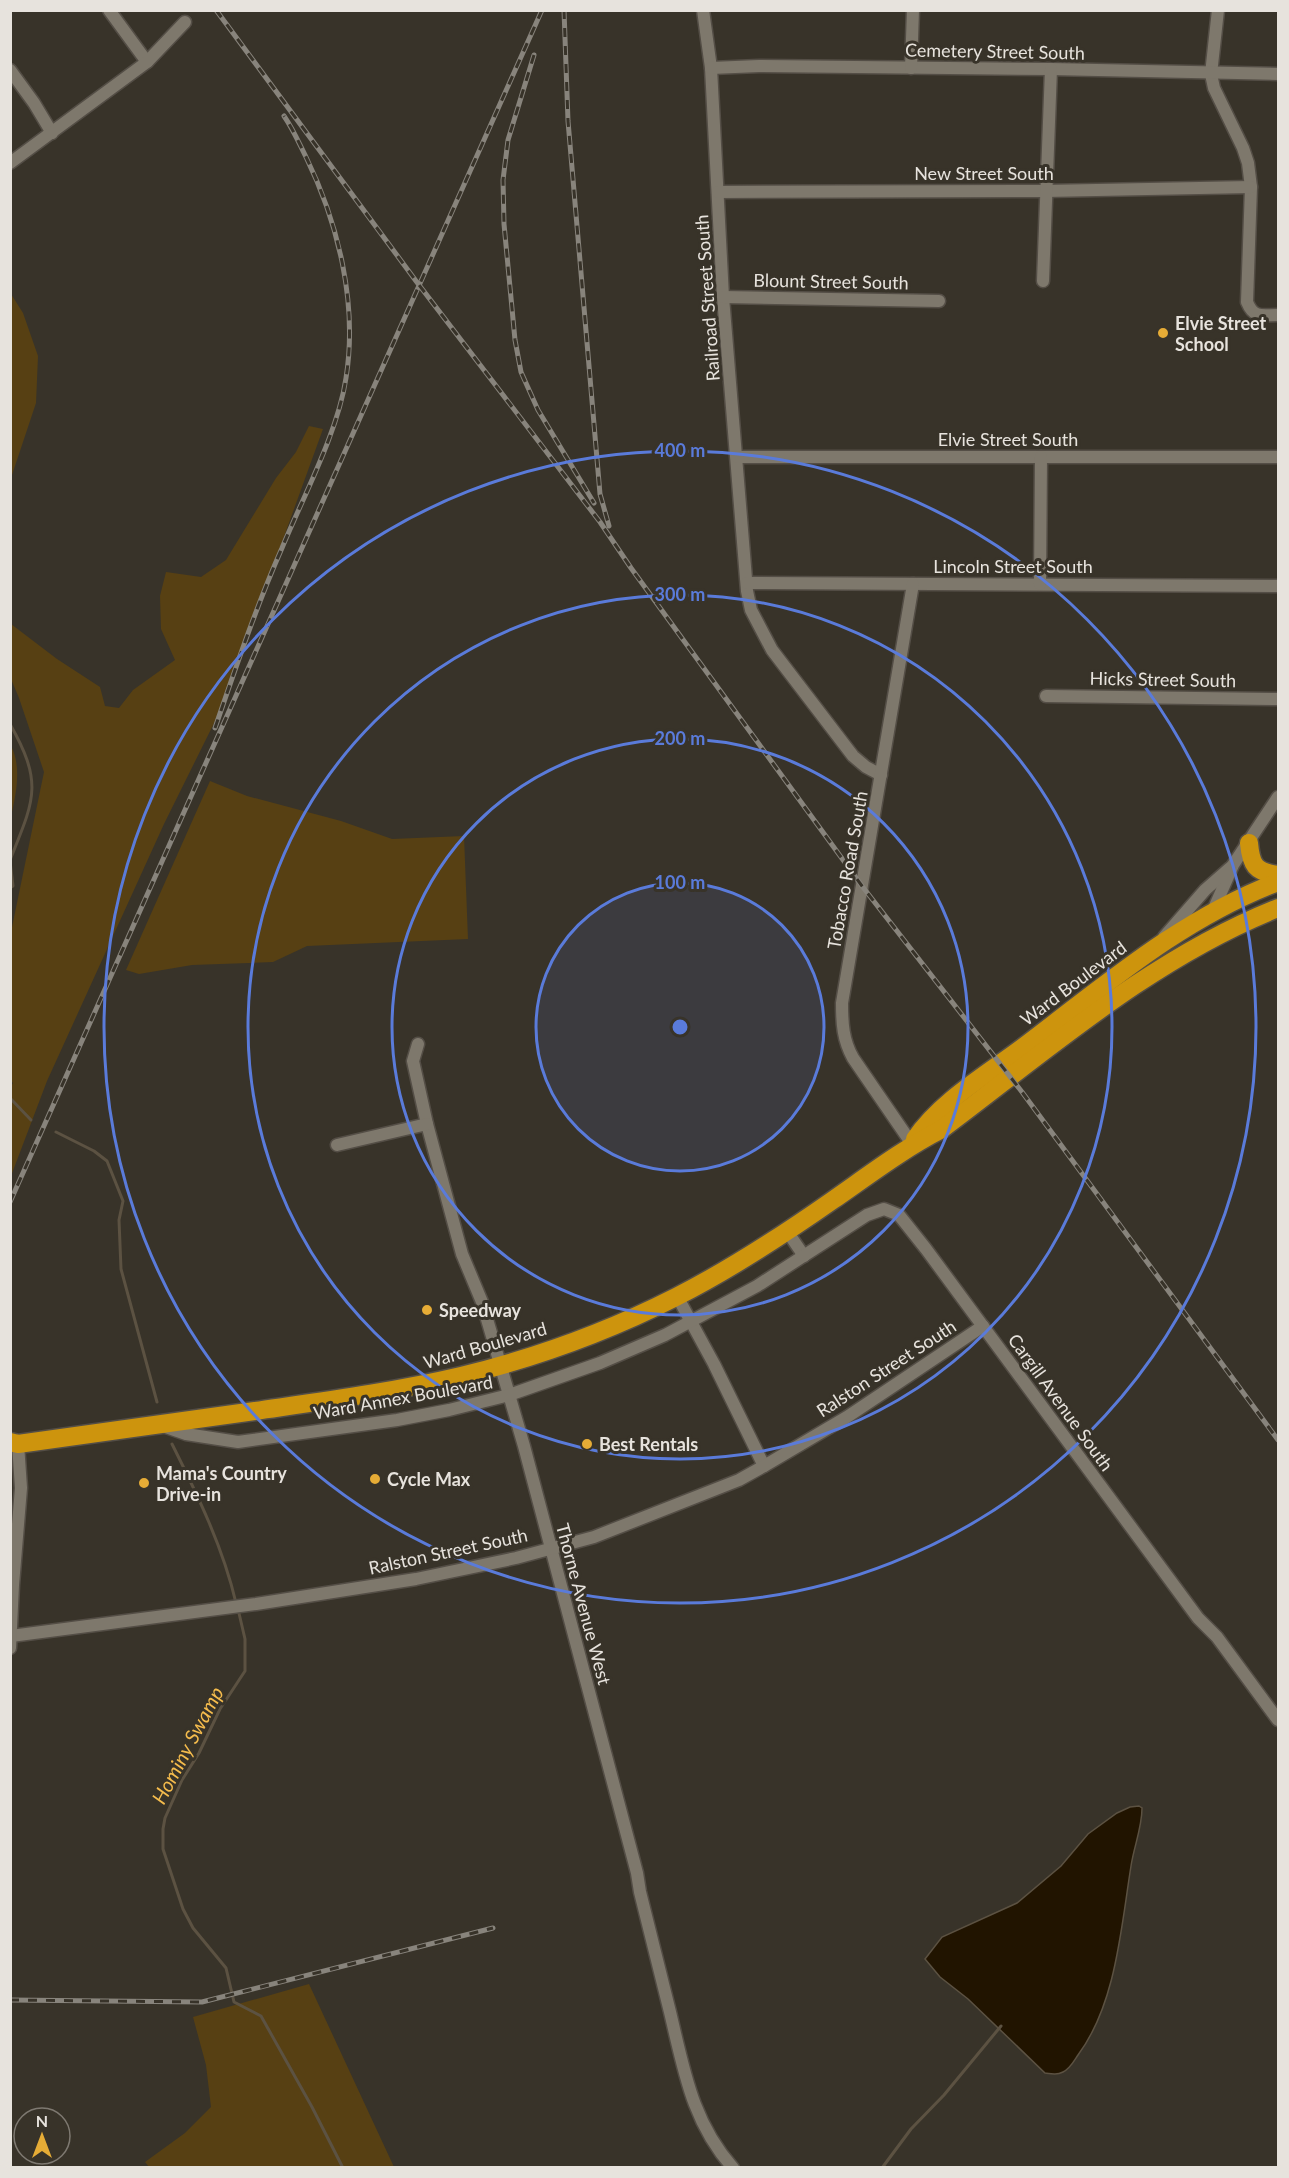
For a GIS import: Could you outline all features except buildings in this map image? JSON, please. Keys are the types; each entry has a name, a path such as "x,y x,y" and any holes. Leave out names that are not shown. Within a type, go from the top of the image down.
{"highway":[{"path":"1249,843 1250,858 1254,865 1260,871 1278,875"},
{"name":"Ward Boulevard","path":"912,1144 926,1124 960,1095 1156,945 1211,914 1278,882"},
{"name":"Ward Boulevard","path":"13,1445 407,1388 536,1355 594,1333 677,1296 739,1262 788,1231 912,1144 942,1128 1122,994 1190,952 1278,908"},
{"path":"1190,952 1211,914"}],"street":[{"path":"109,10 147,62"},
{"name":"Railroad Street South","path":"703,10 711,68 723,297 751,610 772,650 853,756 866,767 881,775"},
{"path":"911,68 913,10"},
{"path":"1218,10 1211,74 1217,97 1243,148 1248,163 1251,187 1247,302 1250,309 1257,315 1278,315"},
{"path":"10,163 147,62 184,22"},
{"name":"Cemetery Street South","path":"711,68 759,66 1051,69 1278,74"},
{"path":"1043,281 1051,69"},
{"path":"10,70 52,133"},
{"name":"New Street South","path":"718,192 1045,191 1251,187"},
{"name":"Blount Street South","path":"723,297 939,301"},
{"name":"Elvie Street South","path":"737,457 1278,457"},
{"path":"1040,584 1041,457"},
{"name":"Lincoln Street South","path":"747,584 1278,586"},
{"name":"Tobacco Road South","path":"912,1144 847,1046 842,1025 842,1003 913,584"},
{"name":"Hicks Street South","path":"1046,696 1278,699"},
{"path":"1211,914 1233,865 1278,797"},
{"path":"1156,945 1205,890 1233,865"},
{"name":"Thorne Avenue West","path":"418,1044 414,1061 427,1124 462,1254 482,1302 501,1365 637,1873 695,2109 711,2140 734,2168"},
{"path":"338,1145 427,1124"},
{"name":"Cargill Avenue South","path":"804,1256 867,1215 884,1209 902,1218 1198,1618 1217,1637 1278,1720"},
{"path":"788,1231 804,1256"},
{"name":"Ward Annex Boulevard","path":"159,1424 186,1434 238,1442 397,1420 509,1395 600,1363 691,1323 804,1256"},
{"path":"677,1296 764,1466"},
{"name":"Ralston Street South","path":"11,1636 256,1604 416,1579 516,1558 594,1537 739,1480 847,1417 983,1326"},
{"path":"10,1648 21,1488 13,1445"}],"shaded area":[{"path":"11,294 23,313 38,356 36,403 11,478"},
{"path":"309,426 323,429 223,705 164,824 47,1081 11,1176 10,1088 13,1083 10,1080 11,932 44,772 11,679 11,624 57,659 100,687 105,706 119,708 133,690 175,660 161,629 160,596 166,572 201,577 226,560 276,478 296,452"},
{"path":"11,746 17,772 11,816"},
{"path":"210,781 247,796 341,821 392,839 464,836 468,939 307,946 273,962 192,965 139,974 126,970"},
{"path":"1139,1806 1142,1808 1141,1823 1131,1866 1120,1940 1101,2013 1091,2035 1070,2067 1059,2074 1045,2073 968,1999 940,1977 925,1959 942,1937 1017,1903 1061,1866 1088,1834 1117,1813"},
{"path":"309,1984 394,2167 149,2167 145,2162 185,2133 211,2107 206,2065 193,2017"}],"waterway":[{"name":"Hominy Swamp","path":"10,724 28,762 32,792 25,822 10,860"},
{"name":"Hominy Swamp","path":"10,861 13,886 10,888"},
{"name":"Hominy Swamp","path":"10,1098 31,1120"},
{"name":"Hominy Swamp","path":"56,1132 94,1151 107,1161 123,1201 119,1220 121,1269 157,1402"},
{"name":"Hominy Swamp","path":"172,1444 217,1541 236,1603"},
{"name":"Hominy Swamp","path":"238,1609 245,1639 245,1671 220,1709 199,1753 182,1780 165,1818 163,1849 183,1909 193,1928 226,1968 234,2002 261,2016 343,2168"},
{"path":"882,2168 911,2129 944,2095 1001,2026"}],"railway":[{"path":"216,10 416,281 600,522 862,886 1022,1092 1278,1440"},
{"path":"10,1202 542,10"},
{"path":"564,10 568,121 600,494 609,526"},
{"path":"534,55 508,140 503,180 504,224 515,340 521,372 538,410 594,503"},
{"path":"215,728 264,592 328,442 342,399 346,378 349,321 347,293 336,236 317,182 284,116"},
{"path":"10,2000 202,2002 493,1928"}],"place":[{"name":"Elvie Street School","path":"1163,333"},
{"name":"Speedway","path":"427,1310"},
{"name":"Best Rentals","path":"587,1444"},
{"name":"Cycle Max","path":"375,1479"},
{"name":"Mama's Country Drive-in","path":"144,1483"}]}
